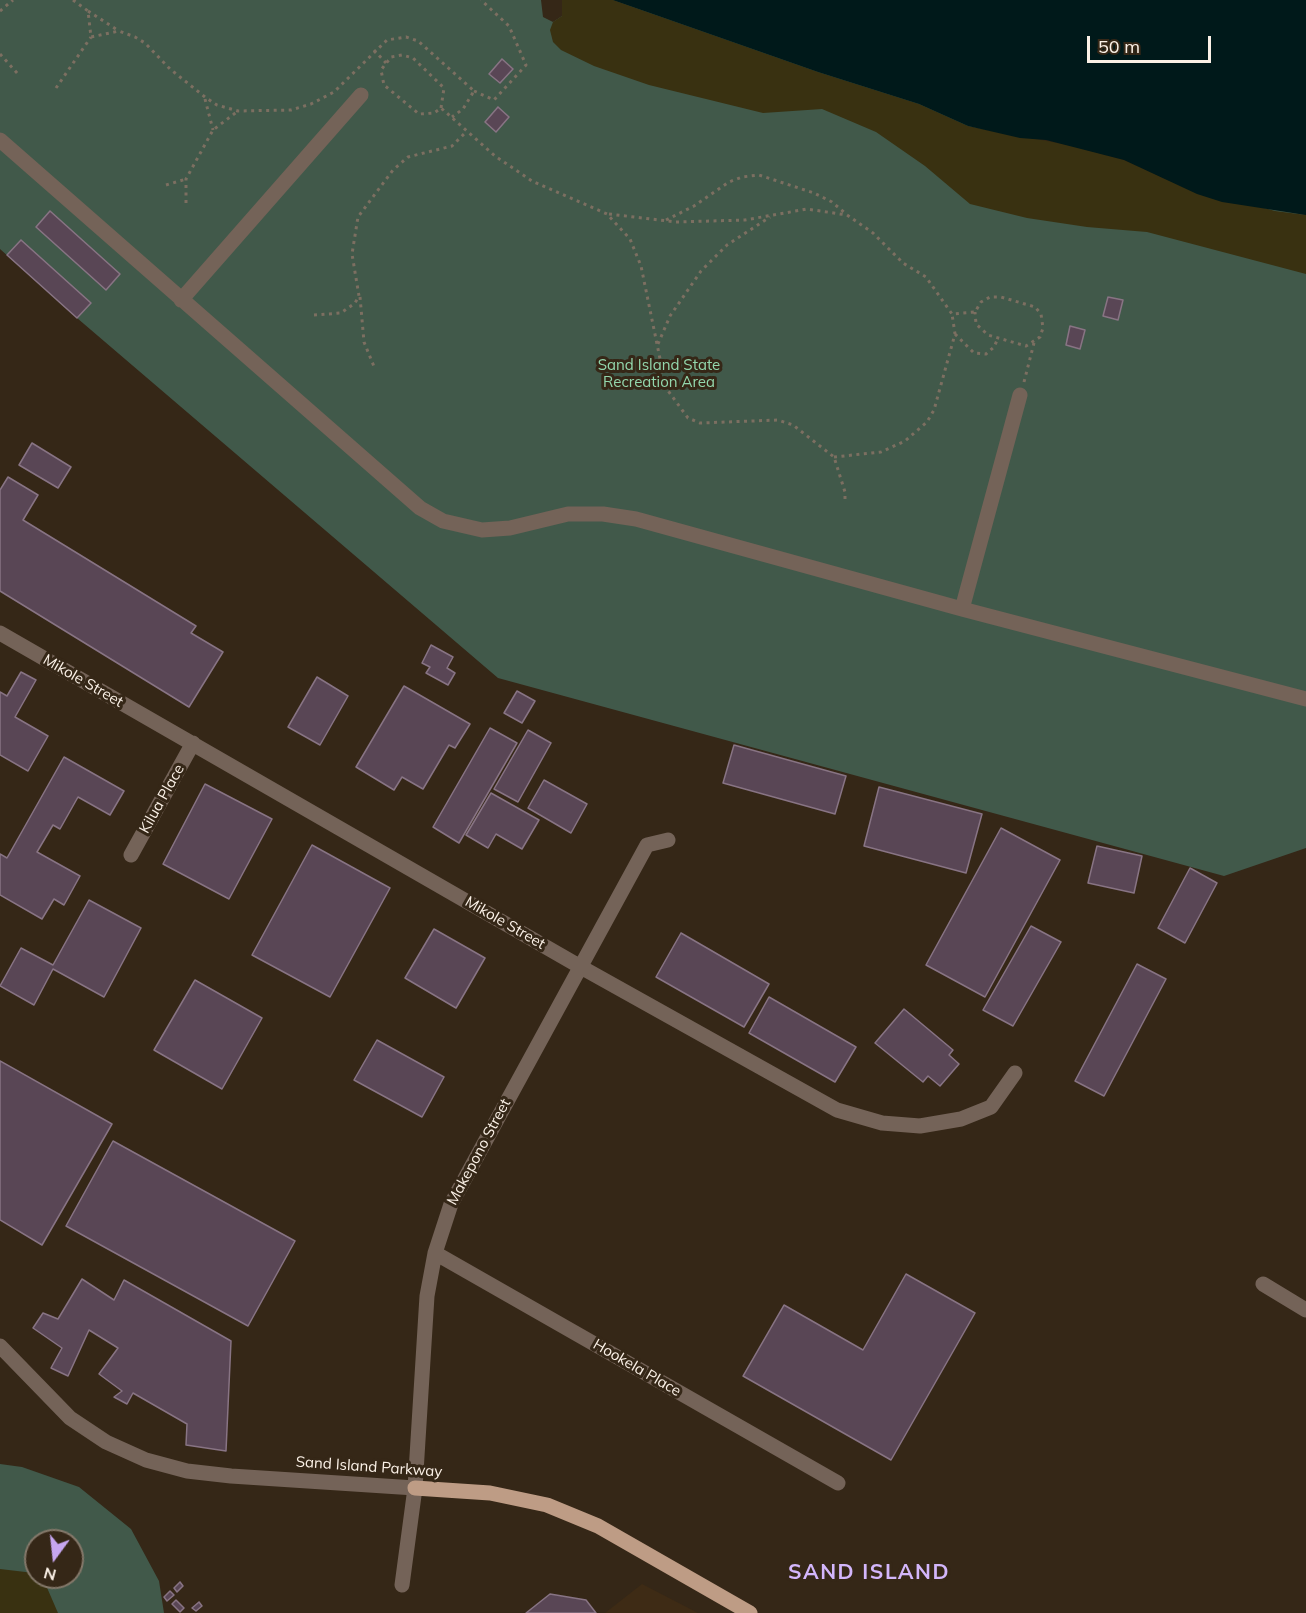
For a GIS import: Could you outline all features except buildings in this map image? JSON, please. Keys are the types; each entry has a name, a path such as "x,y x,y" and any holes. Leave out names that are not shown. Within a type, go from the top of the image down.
{"main road":[{"name":"Sand Island Parkway","path":"415,1488 490,1493 547,1506 598,1526 750,1613"}],"street":[{"path":"181,300 361,96"},
{"path":"0,140 420,508 443,521 468,528 489,530 568,514 619,516 1306,699"},
{"path":"962,609 1020,395"},
{"name":"Mikole Street","path":"0,633 579,966 837,1110 882,1123 920,1126 961,1119 991,1107 1015,1073"},
{"name":"Kilua Place","path":"131,855 193,743"},
{"name":"Makepono Street","path":"402,1585 415,1488 427,1296 435,1253 451,1204 647,845 668,840"},
{"name":"Hookela Place","path":"435,1253 838,1483"},
{"path":"1263,1284 1306,1310"},
{"name":"Sand Island Parkway","path":"0,1346 70,1418 106,1442 146,1460 187,1471 231,1476 415,1488"}],"path":[{"path":"0,11 13,0"},
{"path":"73,0 119,31 145,43 170,69 205,97 217,105 238,111 291,110 323,98 351,77 374,50 387,40 406,38 418,41 474,91 494,100 526,65 509,26 481,0"},
{"path":"56,88 91,37 88,11"},
{"path":"91,37 119,31"},
{"path":"374,50 386,63"},
{"path":"0,54 18,74"},
{"path":"402,55 413,58 444,88 441,108 434,113 419,114 384,85 381,70 391,57 402,55"},
{"path":"452,117 463,109 474,91"},
{"path":"205,97 213,130"},
{"path":"441,108 495,156 532,181 607,214 665,221 745,220 807,209 847,215"},
{"path":"186,203 186,179 213,130 238,111"},
{"path":"375,369 366,353 352,254 358,217 393,170 408,157 452,146 466,132"},
{"path":"665,221 685,212 729,182 742,177 759,175 814,193 832,202 873,233 903,263 926,277 952,314 955,334 934,410 927,422 905,441 880,452 834,457"},
{"path":"166,185 186,179"},
{"path":"607,214 630,239 636,250 666,388 675,403 688,418 700,423 778,420 793,425 834,457 844,492 844,502"},
{"path":"657,346 670,316 701,271 726,245 774,214"},
{"path":"314,315 341,313 355,303 359,296"},
{"path":"990,297 1001,297 1035,308 1041,314 1043,328 1040,337 1034,343 1026,346 998,338 988,335 976,324 975,312 981,302 990,297"},
{"path":"952,314 975,312"},
{"path":"955,334 974,353 986,354 994,347 998,338"},
{"path":"1020,395 1034,343"}],"shaded area":[{"path":"642,1584 698,1613 605,1613"}],"green space":[{"name":"Sand Island State Recreation Area","path":"0,0 541,0 543,17 553,22 562,16 562,0 613,0 1197,194 1306,215 1306,848 1224,876 498,678 77,318 0,249"},
{"path":"0,1464 22,1467 79,1487 131,1529 159,1581 164,1613 0,1613"}],"sand":[{"path":"562,0 613,0 818,72 919,104 968,126 1073,146 1124,160 1173,182 1275,211 1306,215 1306,274 1147,232 1087,227 1027,218 970,204 925,166 876,132 822,109 763,113 649,85 594,66 561,50 553,42 550,30 553,22 562,16"},
{"path":"0,1569 24,1572 24,1589 48,1589 58,1613 0,1613"}],"water":[{"path":"613,0 1306,0 1306,215 1222,202 1197,194 1124,160 1046,140 1020,138 968,126 919,104 818,72"}],"district":[{"name":"SAND ISLAND","path":"869,1573"}]}
